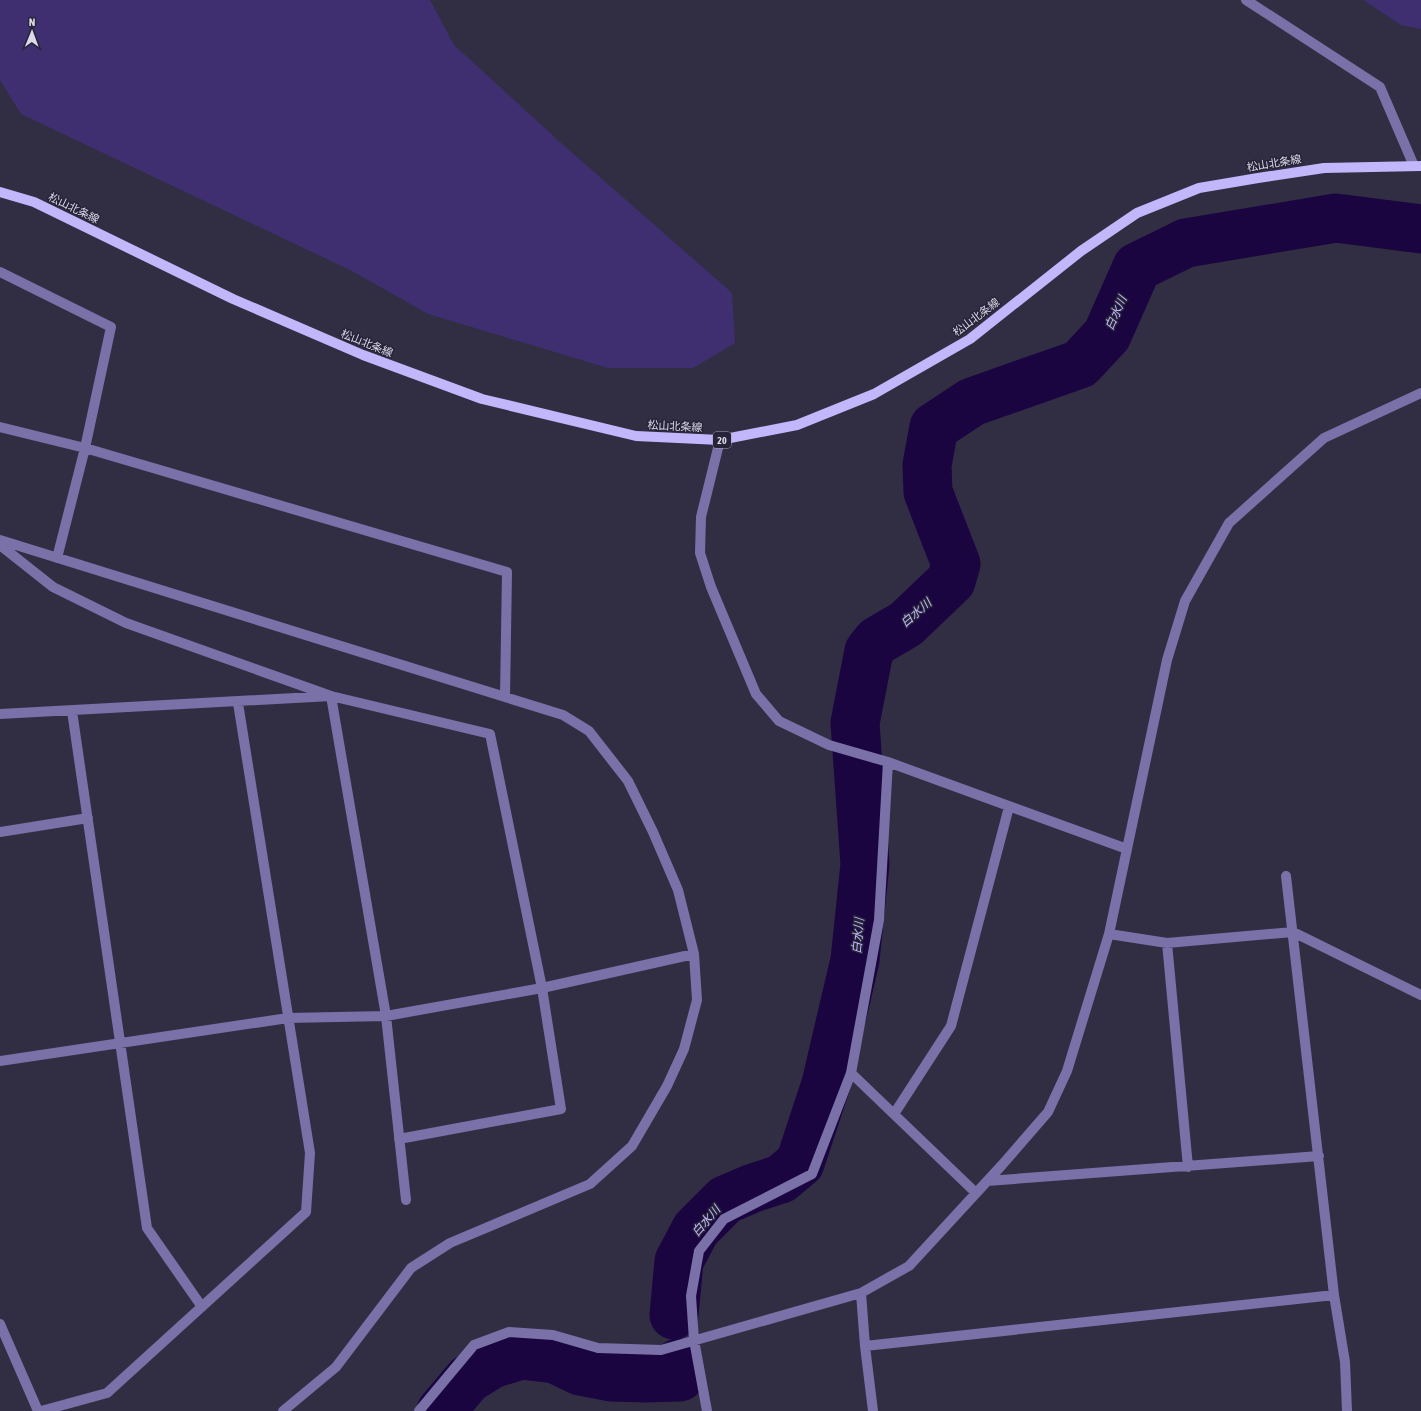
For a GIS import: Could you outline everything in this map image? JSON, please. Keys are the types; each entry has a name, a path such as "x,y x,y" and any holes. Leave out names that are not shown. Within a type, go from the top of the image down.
{"main road":[{"name":"松山北条線","path":"0,192 34,202 233,299 348,349 482,399 636,436 720,440 797,425 874,394 970,339 1081,251 1137,213 1199,188 1324,168 1418,166"}],"street":[{"path":"1246,0 1380,87 1418,166"},
{"path":"0,272 111,327 85,448 57,558"},
{"path":"419,1411 474,1346 509,1332 553,1335 598,1348 661,1350 861,1293 909,1266 1048,1112 1067,1071 1109,934 1167,660 1185,601 1230,523 1324,438 1421,393"},
{"path":"0,427 85,448 507,572 505,697"},
{"path":"720,440 701,518 700,553 711,587 756,694 779,722 829,745 888,762 1127,849"},
{"path":"0,540 563,715 589,731 628,780 653,832 678,890 694,954 697,1000 684,1048 667,1086 632,1146 590,1184 450,1244 411,1268 336,1367 283,1411"},
{"path":"0,545 53,587 126,624 331,696 490,734 542,988 561,1108 399,1139"},
{"path":"0,714 331,696"},
{"path":"331,696 386,1016 406,1200"},
{"path":"0,1324 39,1411 107,1393 306,1212 310,1153 238,702"},
{"path":"72,711 147,1228 202,1307"},
{"path":"707,1411 694,1340 691,1296 699,1252 724,1219 812,1174 851,1073 879,920 888,762"},
{"path":"894,1114 951,1026 1009,807"},
{"path":"0,832 88,818"},
{"path":"1286,876 1334,1295 1345,1362 1348,1411"},
{"path":"1109,934 1167,943 1293,932 1421,995"},
{"path":"1167,943 1188,1167"},
{"path":"0,1061 288,1018 386,1016 542,988 694,954"},
{"path":"851,1073 976,1193"},
{"path":"987,1181 1319,1156"},
{"path":"861,1293 864,1346 873,1411"},
{"path":"864,1346 1334,1295"}],"shaded area":[{"path":"0,0 430,0 454,45 561,143 732,293 735,343 693,368 608,368 428,314 352,271 21,114 0,80"},
{"path":"1363,0 1421,0 1421,29 1401,25"}],"waterway":[{"name":"白水川","path":"674,1315 679,1261 696,1229 725,1200 753,1188 781,1179 800,1163 826,1084 855,960 865,864 855,723 869,651 877,641 906,624 951,581 956,564 928,492 927,465 934,427 972,402 1080,364 1107,335 1137,267 1186,243 1336,218 1421,229"},
{"name":"白水川","path":"441,1411 468,1379 492,1364 521,1355 555,1359 580,1371 611,1377 680,1377 678,1363"}]}
